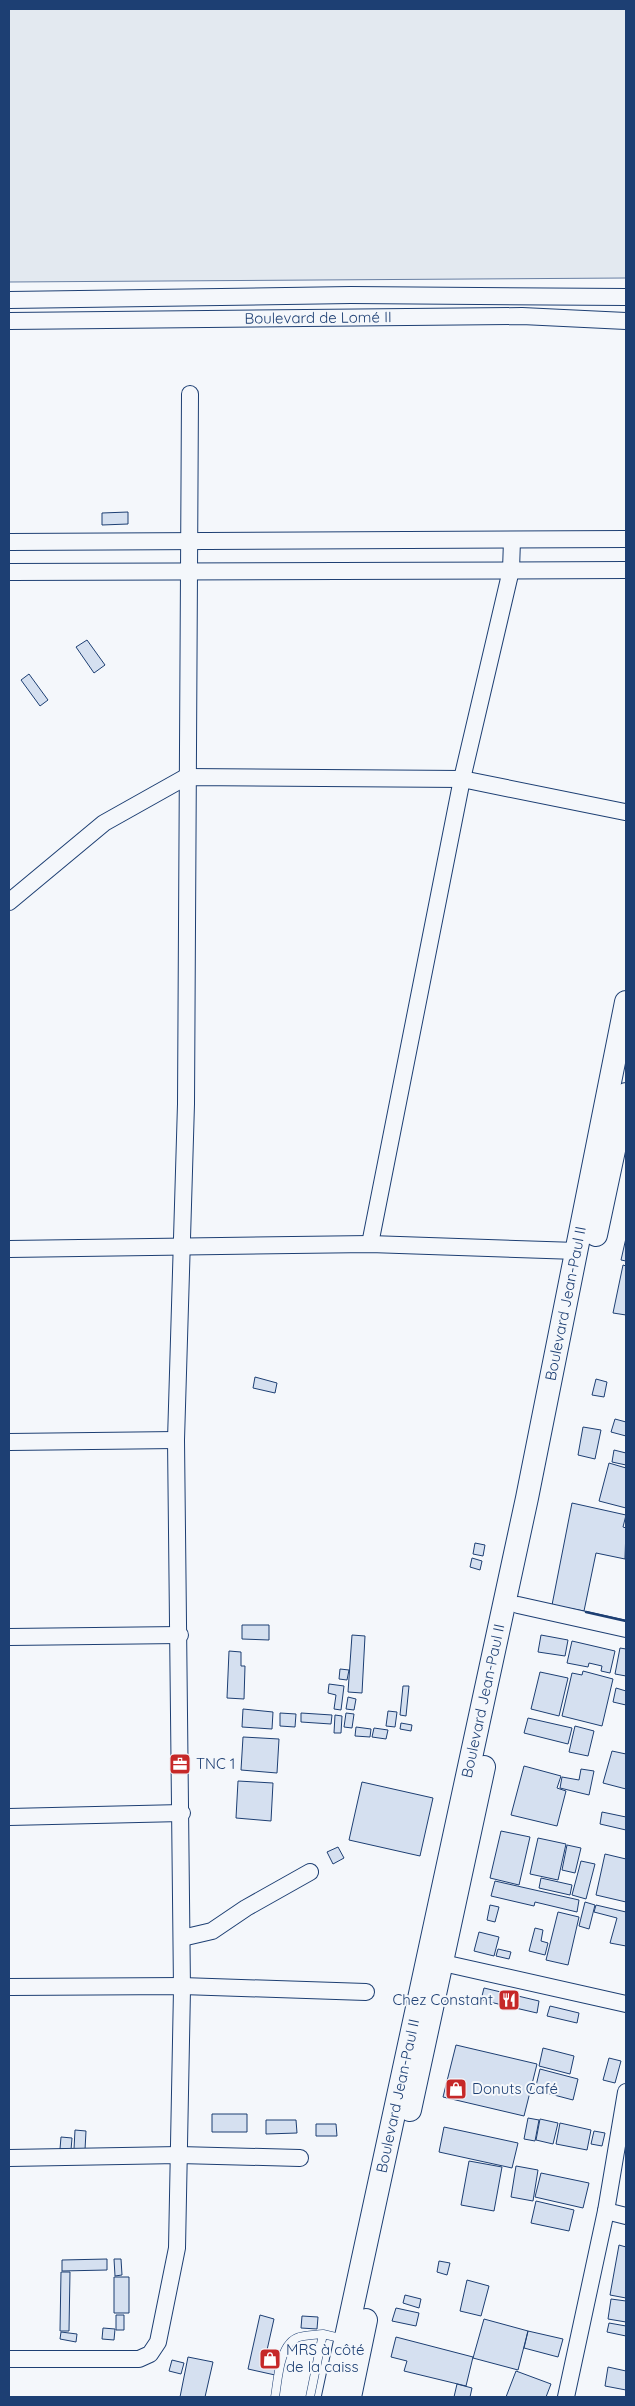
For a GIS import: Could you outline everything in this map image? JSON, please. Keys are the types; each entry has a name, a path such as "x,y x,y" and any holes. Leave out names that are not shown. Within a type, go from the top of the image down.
{"main road":[{"name":"Boulevard Jean-Paul II","path":"333,2397 527,1498 626,1002"},
{"name":"Boulevard Jean-Paul II","path":"350,2397 444,1963 626,1094"}],"street":[{"name":"Boulevard de Lomé II","path":"9,300 351,295 626,296"},
{"name":"Boulevard de Lomé II","path":"9,321 512,316 626,320"},
{"path":"9,2359 139,2360 150,2354 158,2342 177,2248 182,1986 182,1812 176,1440 186,1104 186,778 190,394"},
{"path":"9,542 626,539"},
{"path":"370,1244 462,779 511,570 512,540"},
{"path":"9,572 626,570"},
{"path":"9,902 104,823 186,778 462,779 625,812"},
{"path":"9,1250 370,1244 577,1251"},
{"path":"9,1442 176,1440"},
{"path":"518,1606 626,1629"},
{"path":"9,1637 180,1635"},
{"path":"9,1816 182,1812"},
{"path":"182,1938 212,1932 246,1908 310,1872"},
{"path":"444,1963 626,2004"},
{"path":"9,1987 182,1986 366,1992"},
{"path":"566,2397 606,2211 626,2092"},
{"path":"9,2158 179,2155 300,2158"},
{"path":"606,2211 626,2216"}],"lane":[{"path":"275,2397 284,2354 288,2345 297,2337 323,2334 346,2340"},
{"path":"310,2397 323,2334"}],"shaded area":[{"path":"9,9 626,9 626,278 9,282"}],"building":[{"path":"128,512 128,524 102,525 102,513"},
{"path":"87,640 105,665 94,673 76,647"},
{"path":"29,674 48,700 40,706 21,680"},
{"path":"626,1238 626,1261 621,1260"},
{"path":"623,1265 626,1266 626,1315 613,1313"},
{"path":"255,1377 277,1383 275,1393 253,1388"},
{"path":"596,1379 607,1382 604,1397 592,1395"},
{"path":"615,1419 626,1422 626,1436 611,1432"},
{"path":"583,1427 601,1430 595,1459 578,1455"},
{"path":"614,1450 626,1453 626,1465 612,1462"},
{"path":"609,1463 626,1468 626,1508 599,1501"},
{"path":"572,1503 626,1515 623,1527 626,1528 625,1559 596,1553 584,1611 552,1605"},
{"path":"475,1543 485,1545 483,1556 473,1554"},
{"path":"472,1558 482,1561 480,1570 470,1567"},
{"path":"242,1625 269,1625 269,1640 242,1639"},
{"path":"352,1635 365,1636 362,1693 348,1692"},
{"path":"541,1635 568,1640 565,1656 538,1652"},
{"path":"572,1641 615,1651 610,1673 601,1671 602,1666 589,1663 588,1667 567,1663"},
{"path":"620,1648 626,1649 626,1676 615,1674"},
{"path":"229,1651 241,1652 241,1666 245,1666 244,1699 227,1698"},
{"path":"340,1669 349,1670 347,1680 339,1679"},
{"path":"583,1671 613,1679 602,1726 562,1716 572,1673 582,1675"},
{"path":"540,1672 568,1678 559,1716 531,1709"},
{"path":"329,1684 344,1686 341,1710 334,1709 336,1695 328,1693"},
{"path":"403,1686 409,1686 406,1716 400,1715"},
{"path":"616,1688 626,1691 626,1705 613,1702"},
{"path":"348,1697 356,1699 354,1710 346,1709"},
{"path":"243,1709 273,1712 272,1729 242,1727"},
{"path":"388,1711 397,1712 395,1727 386,1726"},
{"path":"280,1713 296,1714 295,1727 280,1726"},
{"path":"301,1713 332,1715 331,1724 301,1722"},
{"path":"346,1713 354,1714 352,1728 344,1727"},
{"path":"335,1715 342,1716 341,1733 334,1733"},
{"path":"528,1718 572,1728 568,1744 524,1733"},
{"path":"401,1723 412,1725 411,1731 400,1729"},
{"path":"575,1726 594,1731 588,1756 569,1752"},
{"path":"356,1727 371,1729 370,1737 355,1736"},
{"path":"374,1728 388,1730 386,1739 372,1737"},
{"path":"243,1737 279,1739 277,1773 241,1770"},
{"path":"612,1751 626,1754 626,1789 603,1783"},
{"path":"524,1766 561,1776 557,1788 566,1791 557,1826 511,1815"},
{"path":"581,1769 594,1771 589,1795 560,1788 562,1777 579,1780"},
{"path":"238,1781 273,1783 271,1821 236,1818"},
{"path":"362,1782 433,1798 420,1856 349,1840"},
{"path":"602,1812 626,1817 626,1830 600,1824"},
{"path":"501,1831 530,1837 519,1885 490,1878"},
{"path":"538,1838 566,1844 558,1880 530,1874"},
{"path":"567,1845 581,1848 575,1873 562,1870"},
{"path":"338,1847 344,1858 333,1864 327,1852"},
{"path":"605,1854 626,1859 626,1902 596,1895"},
{"path":"581,1861 595,1864 586,1899 572,1895"},
{"path":"541,1878 572,1885 570,1895 539,1888"},
{"path":"495,1881 579,1900 577,1912 535,1902 534,1906 491,1896"},
{"path":"585,1902 595,1905 589,1929 579,1926"},
{"path":"490,1905 499,1907 495,1922 487,1920"},
{"path":"596,1905 626,1912 626,1946 610,1943 617,1918 594,1912"},
{"path":"558,1912 579,1917 568,1965 546,1960"},
{"path":"535,1928 543,1930 541,1941 548,1943 545,1955 529,1951"},
{"path":"479,1932 499,1937 494,1956 474,1951"},
{"path":"498,1949 511,1952 509,1959 496,1956"},
{"path":"484,1988 539,2001 537,2013 481,2000"},
{"path":"550,2006 579,2013 577,2023 547,2016"},
{"path":"456,2045 537,2064 524,2116 443,2097"},
{"path":"543,2048 574,2056 570,2074 539,2066"},
{"path":"609,2058 621,2061 615,2083 603,2080"},
{"path":"540,2069 578,2079 573,2100 535,2090"},
{"path":"212,2114 247,2114 247,2132 212,2132"},
{"path":"528,2118 539,2120 535,2141 524,2139"},
{"path":"540,2119 558,2123 553,2144 536,2140"},
{"path":"266,2120 296,2120 297,2133 266,2134"},
{"path":"560,2123 591,2130 587,2150 556,2144"},
{"path":"316,2124 336,2124 337,2136 316,2136"},
{"path":"444,2127 518,2143 512,2168 439,2152"},
{"path":"75,2130 86,2131 85,2150 74,2149"},
{"path":"594,2131 605,2133 602,2146 591,2144"},
{"path":"61,2137 72,2138 71,2150 60,2149"},
{"path":"469,2161 502,2167 494,2211 461,2205"},
{"path":"516,2166 538,2170 533,2201 511,2197"},
{"path":"541,2173 589,2183 583,2208 535,2197"},
{"path":"536,2201 574,2210 569,2231 531,2223"},
{"path":"619,2245 626,2247 626,2298 610,2295"},
{"path":"107,2259 107,2270 62,2271 62,2260"},
{"path":"114,2259 121,2259 122,2275 115,2276"},
{"path":"439,2261 450,2263 447,2275 437,2272"},
{"path":"61,2272 70,2272 69,2331 60,2331"},
{"path":"114,2277 129,2277 129,2313 114,2313"},
{"path":"467,2280 489,2286 481,2316 460,2311"},
{"path":"405,2295 421,2299 419,2308 403,2303"},
{"path":"611,2299 626,2301 626,2322 608,2319"},
{"path":"396,2308 419,2313 416,2326 392,2321"},
{"path":"116,2315 124,2315 124,2330 116,2330"},
{"path":"260,2315 274,2319 267,2350 281,2353 275,2375 248,2369"},
{"path":"302,2316 318,2317 317,2329 301,2328"},
{"path":"484,2319 528,2331 518,2370 473,2358"},
{"path":"609,2323 626,2326 626,2336 607,2332"},
{"path":"103,2328 115,2329 114,2340 102,2339"},
{"path":"528,2331 563,2339 558,2357 524,2348"},
{"path":"61,2332 77,2334 76,2342 60,2339"},
{"path":"396,2337 473,2357 466,2386 404,2371 407,2361 391,2357"},
{"path":"188,2357 213,2362 205,2397 180,2397"},
{"path":"172,2360 184,2363 181,2374 169,2371"},
{"path":"608,2367 626,2371 626,2390 605,2386"},
{"path":"516,2371 551,2384 546,2397 506,2397"},
{"path":"457,2384 472,2388 470,2397 454,2397"}],"wall":[{"path":"586,1612 626,1621"}],"place":[{"name":"TNC 1","path":"180,1764"},
{"name":"Chez Constant","path":"509,2000"},
{"name":"Donuts Café","path":"456,2089"},
{"name":"MRS à côté de la caiss","path":"270,2359"}]}
